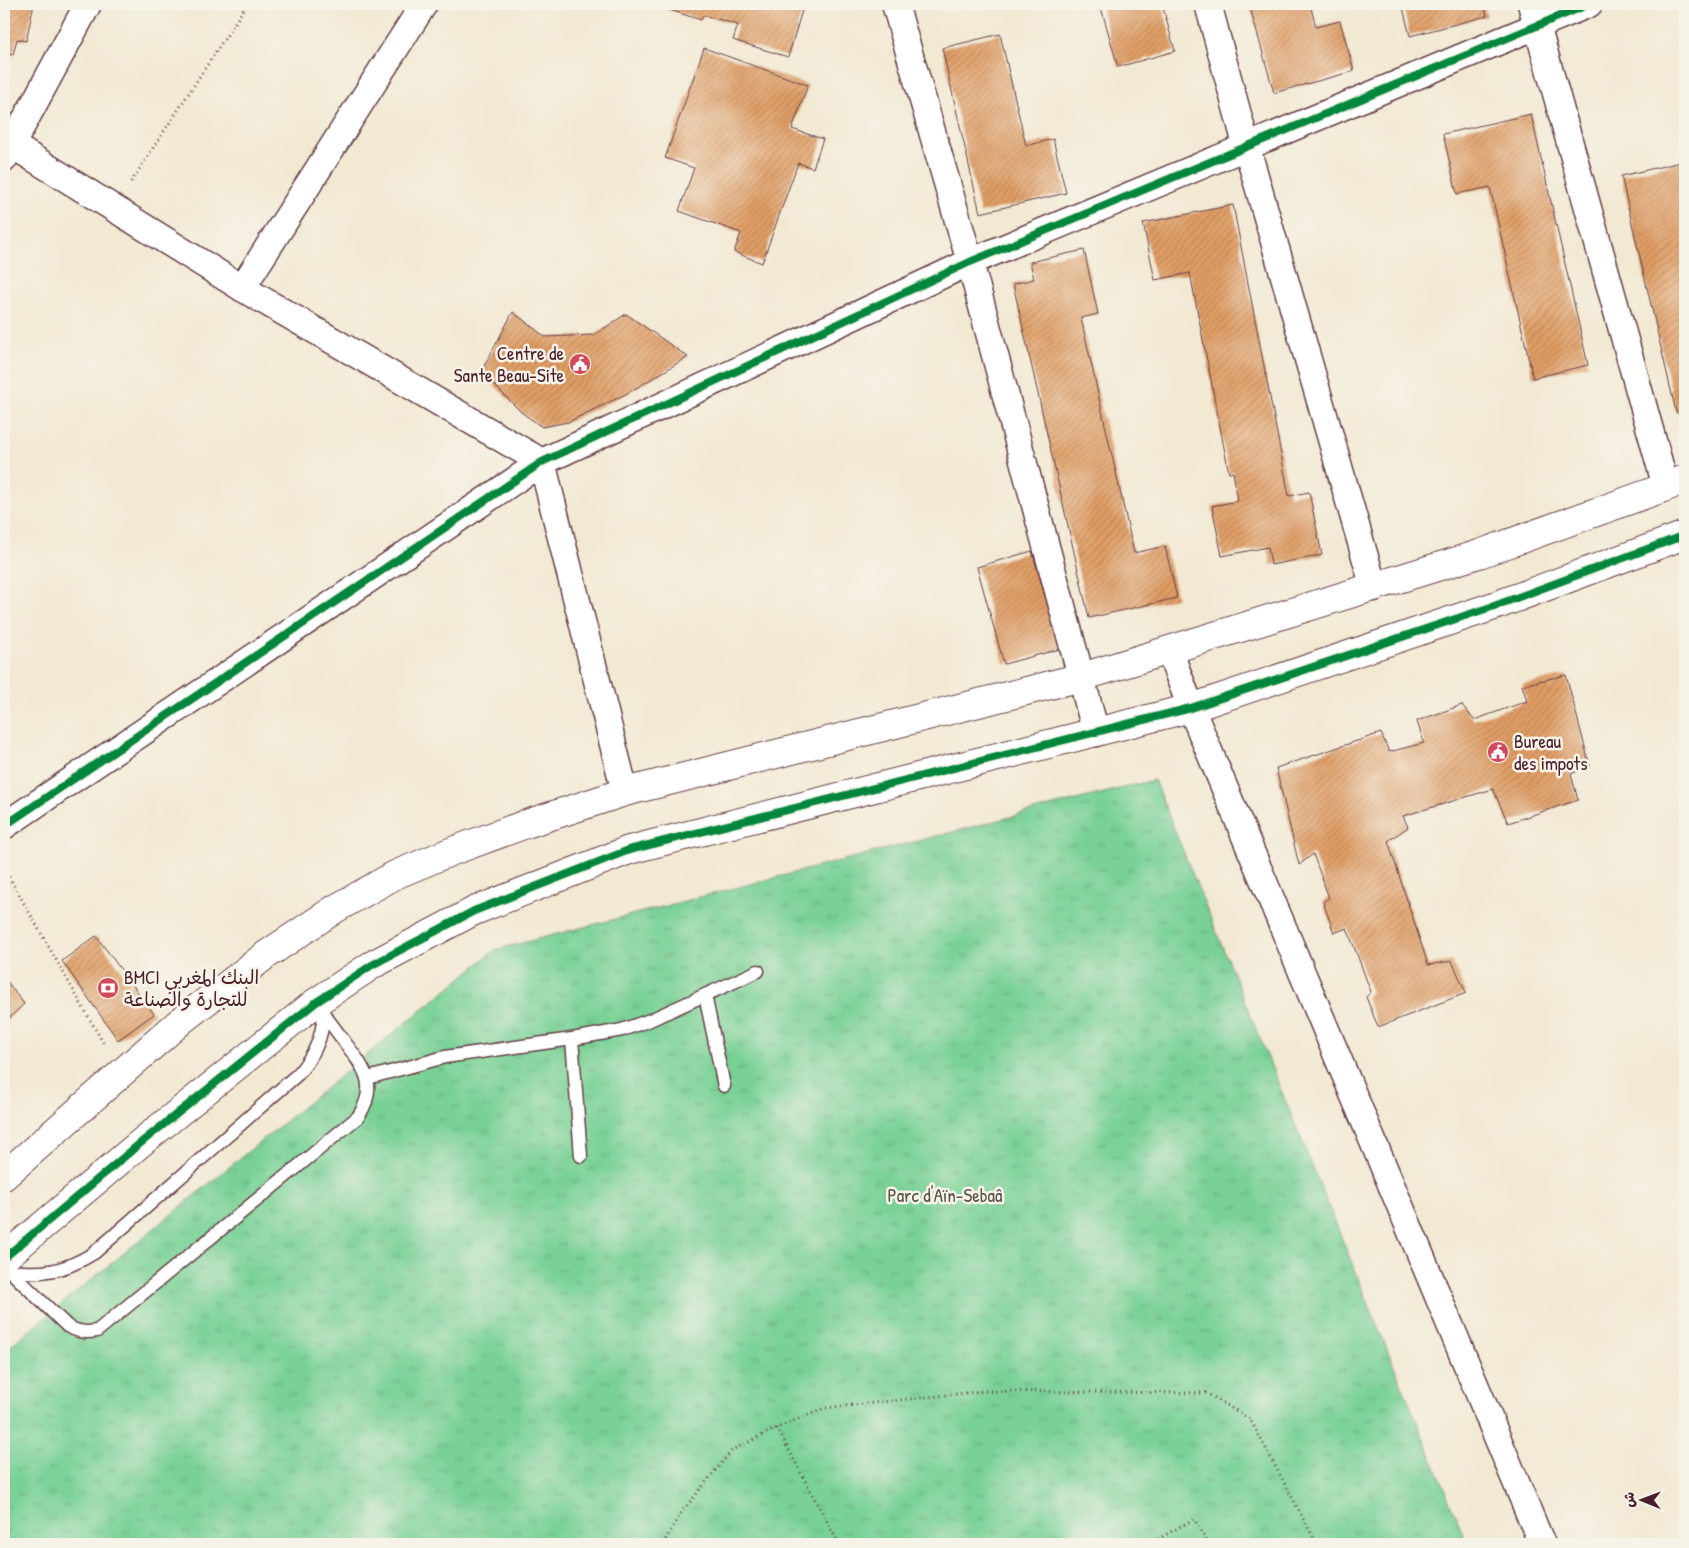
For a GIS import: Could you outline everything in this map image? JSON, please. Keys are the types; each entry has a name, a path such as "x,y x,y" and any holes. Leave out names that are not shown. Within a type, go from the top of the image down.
{"street":[{"path":"88,4 8,152 114,208 242,288 542,462 625,792"},
{"path":"242,288 424,4"},
{"path":"895,4 970,262 1096,733"},
{"path":"1208,4 1247,148 1374,588"},
{"path":"4,826 542,462 970,262 1247,148 1535,15 1589,4"},
{"path":"4,1176 182,1020 266,955 335,909 386,880 450,852 625,792 1082,677 1479,554 1676,483 1535,15"},
{"path":"6,1265 143,1141 320,1009 372,965 474,911 629,850 1191,708 1498,606 1685,536"},
{"path":"1169,650 1191,708 1542,1544"}],"lane":[{"path":"368,1078 445,1057 622,1030 650,1020 758,971"},
{"path":"705,995 724,1086"},
{"path":"6,1265 67,1326 76,1331 87,1333 97,1331 358,1117 366,1105 368,1078 362,1066 320,1009"},
{"path":"6,1265 29,1273 48,1272 80,1262 94,1253 298,1074 318,1046 323,1030 320,1009"},
{"path":"572,1039 581,1156"}],"path":[{"path":"114,208 248,4"},
{"path":"4,868 120,1073"},
{"path":"663,1544 681,1513 732,1450 778,1428 825,1408 986,1391 1206,1393 1250,1419 1317,1544"},
{"path":"778,1428 839,1544"},
{"path":"1149,1544 1194,1519 1208,1544"}],"green space":[{"name":"Parc d'Aïn-Sebaâ","path":"1154,780 1467,1544 4,1544 4,1351 495,950"}],"building":[{"path":"4,4 34,4 26,41 17,39 13,55 4,53"},
{"path":"651,4 804,4 788,57 733,40 738,25 703,15 701,20"},
{"path":"1100,4 1162,4 1175,51 1118,67"},
{"path":"1249,4 1310,4 1316,27 1340,21 1354,71 1274,93"},
{"path":"1402,4 1484,4 1487,16 1410,36"},
{"path":"1000,34 1026,146 1053,139 1066,193 980,213 942,48"},
{"path":"704,48 808,85 792,129 823,139 813,168 798,163 762,263 734,252 741,233 679,211 694,168 665,158"},
{"path":"1531,114 1588,365 1533,378 1490,187 1457,194 1443,134"},
{"path":"1685,161 1685,416 1676,412 1621,176"},
{"path":"1233,205 1289,496 1309,492 1322,555 1271,565 1268,547 1222,556 1212,506 1238,501 1233,472 1229,473 1190,273 1155,280 1143,223"},
{"path":"1084,250 1098,314 1081,318 1134,553 1165,546 1177,598 1089,618 1013,284 1034,279 1030,262"},
{"name":"Centre de Sante Beau-Site","path":"513,312 545,337 594,335 626,314 688,357 626,394 568,422 542,427 521,412 481,372"},
{"path":"1032,551 1060,649 1004,664 977,567"},
{"path":"1566,675 1590,766 1571,774 1578,800 1508,823 1493,789 1403,816 1408,827 1388,841 1428,965 1452,961 1466,993 1378,1027 1366,997 1371,992 1347,928 1334,933 1323,902 1329,898 1313,854 1299,865 1276,768 1381,733 1389,752 1424,743 1417,721 1462,705 1474,720 1527,701 1522,685"},
{"name":"BMCI البنك المغربي للتجارة والصناعة","path":"96,936 154,1014 118,1040 62,961"},
{"path":"4,978 24,1004 4,1023"}],"cycle path":[{"path":"4,826 542,462 970,262 1589,4"},
{"path":"4,1258 143,1141 315,1003 372,965 474,911 629,850 1191,708 1497,605 1685,535"}],"place":[{"name":"Centre de Sante Beau-Site","path":"580,364"},
{"name":"Bureau des impots","path":"1498,752"},
{"name":"BMCI البنك المغربي للتجارة والصناعة","path":"108,988"}]}
